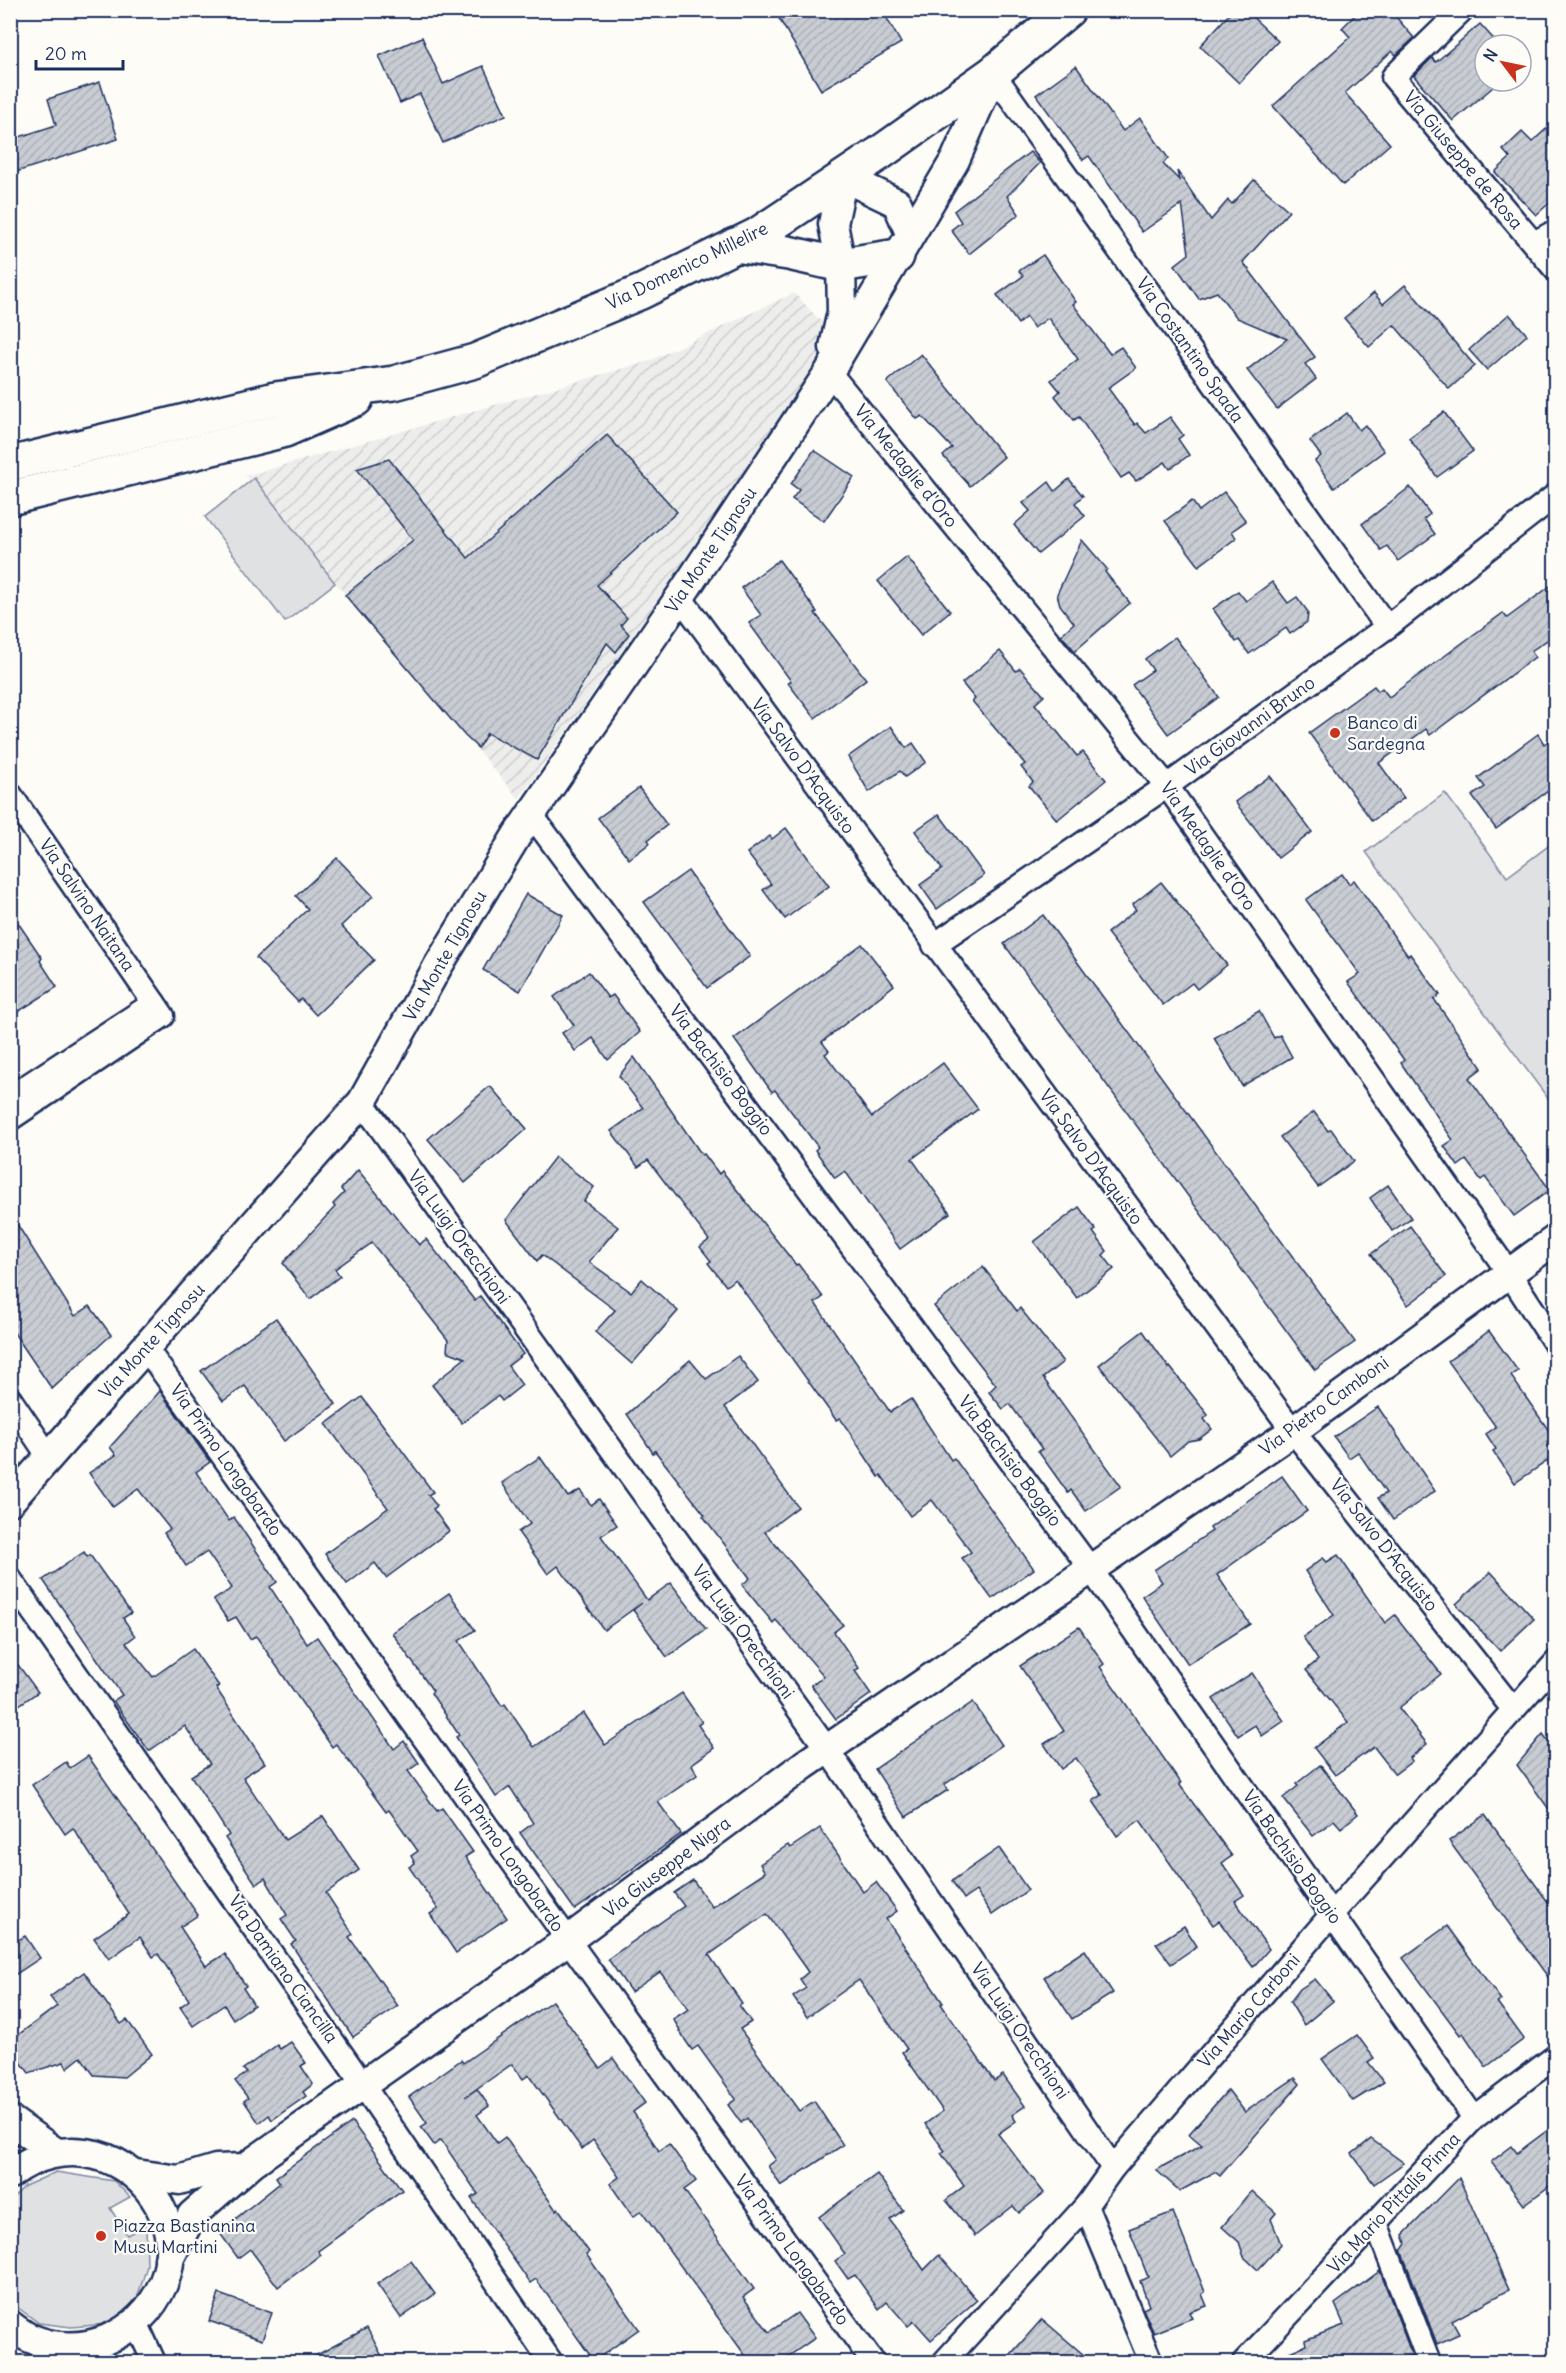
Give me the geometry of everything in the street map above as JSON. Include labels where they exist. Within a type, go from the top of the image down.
[{"type":"main road","name":"Via Domenico Millelire","points":[[394,383],[475,361],[641,292],[757,235],[993,73],[1068,10]]},
{"type":"main road","points":[[735,245],[788,253],[841,265],[903,245]]},
{"type":"main road","points":[[10,464],[275,399],[394,383]]},
{"type":"main road","points":[[10,498],[285,430],[394,383]]},
{"type":"street","name":"Via Giuseppe de Rosa","points":[[1462,10],[1392,77],[1556,270]]},
{"type":"street","name":"Via Monte Tignosu","points":[[13,1492],[49,1457],[362,1102],[438,966],[531,814],[680,597],[829,372],[955,160],[993,73]]},
{"type":"street","name":"Via Costantino Spada","points":[[993,73],[1388,627]]},
{"type":"street","name":"Via Monte Tignosu","points":[[829,372],[842,312],[841,265],[833,224],[843,177]]},
{"type":"street","points":[[843,177],[897,203],[903,245]]},
{"type":"street","points":[[1534,243],[1556,231]]},
{"type":"street","name":"Via Medaglie d'Oro","points":[[829,372],[1167,786],[1509,1273],[1556,1345]]},
{"type":"street","name":"Via Giovanni Bruno","points":[[934,945],[1167,786],[1388,627],[1556,495]]},
{"type":"street","name":"Via Salvo D'Acquisto","points":[[680,597],[1293,1431],[1513,1709]]},
{"type":"street","name":"Via Salvino Naitana","points":[[10,794],[159,1010]]},
{"type":"street","name":"Via Bachisio Boggio","points":[[531,814],[1090,1568],[1474,2118]]},
{"type":"street","points":[[10,1097],[159,1010]]},
{"type":"street","points":[[10,1119],[159,1010]]},
{"type":"street","name":"Via Luigi Orecchioni","points":[[362,1102],[827,1749],[1113,2168]]},
{"type":"street","name":"Via Pietro Camboni","points":[[1090,1568],[1293,1431],[1556,1239]]},
{"type":"street","name":"Via Primo Longobardo","points":[[146,1347],[568,1940],[873,2362]]},
{"type":"street","points":[[10,1399],[49,1457]]},
{"type":"street","name":"Via Giuseppe Nigra","points":[[169,2259],[192,2215],[245,2168],[568,1940],[827,1749],[1090,1568]]},
{"type":"street","name":"Via Damiano Ciancilla","points":[[10,1579],[363,2085],[550,2362]]},
{"type":"street","name":"Via Mario Carboni","points":[[944,2362],[1086,2206],[1113,2168],[1332,1914],[1556,1662]]},
{"type":"street","name":"Via Mario Pittalis Pinna","points":[[1244,2362],[1474,2118],[1556,2056]]},
{"type":"street","points":[[10,2120],[55,2152]]},
{"type":"street","points":[[10,2174],[24,2164],[55,2152],[84,2152],[112,2159],[136,2174],[147,2186],[162,2213],[169,2236],[169,2259],[164,2283],[152,2305],[136,2323],[112,2338],[84,2346],[56,2346],[29,2338],[10,2325]]},
{"type":"street","points":[[136,2174],[179,2180],[216,2169],[245,2168]]},
{"type":"street","points":[[1086,2206],[1151,2362]]},
{"type":"street","points":[[1376,2223],[1429,2362]]},
{"type":"street","points":[[136,2323],[154,2362]]},
{"type":"shaded area","points":[[794,293],[836,337],[716,516],[519,799],[245,476],[649,361]]},
{"type":"shaded area","points":[[254,478],[335,583],[285,622],[205,517]]},
{"type":"shaded area","points":[[1445,793],[1507,877],[1555,841],[1555,1108],[1366,852]]},
{"type":"shaded area","points":[[56,2172],[114,2181],[130,2197],[110,2208],[127,2235],[146,2225],[147,2266],[136,2302],[107,2324],[71,2327],[39,2323],[17,2307],[11,2297],[10,2201],[25,2186]]},
{"type":"building","points":[[774,10],[882,10],[901,43],[821,90]]},
{"type":"building","points":[[1233,10],[1245,10],[1278,41],[1239,83],[1200,46]]},
{"type":"building","points":[[1360,10],[1390,10],[1414,38],[1396,55],[1392,51],[1345,93],[1390,144],[1343,185],[1273,106],[1350,37],[1342,28]]},
{"type":"building","points":[[1480,24],[1488,33],[1473,33],[1473,93],[1486,93],[1453,121],[1414,76],[1432,58],[1436,62]]},
{"type":"building","points":[[422,37],[443,84],[483,66],[506,115],[443,143],[420,94],[400,103],[379,56]]},
{"type":"building","points":[[1076,66],[1123,131],[1140,118],[1168,158],[1163,164],[1179,180],[1177,171],[1211,220],[1228,200],[1232,204],[1254,180],[1289,211],[1243,262],[1315,357],[1305,364],[1316,379],[1277,409],[1247,370],[1287,339],[1237,318],[1217,292],[1199,299],[1175,265],[1189,254],[1182,204],[1142,232],[1089,156],[1083,160],[1036,95]]},
{"type":"building","points":[[100,82],[118,139],[10,174],[10,140],[56,125],[48,99]]},
{"type":"building","points":[[1556,120],[1556,197],[1536,215],[1495,172],[1510,158],[1503,150],[1522,132],[1532,142]]},
{"type":"building","points":[[1030,152],[1040,163],[1007,196],[1019,214],[969,254],[951,230],[961,222],[954,211]]},
{"type":"building","points":[[1043,255],[1076,302],[1073,304],[1110,354],[1121,347],[1136,368],[1108,388],[1135,425],[1137,423],[1146,433],[1170,417],[1183,435],[1178,439],[1189,455],[1170,469],[1165,462],[1136,481],[1129,473],[1121,478],[1079,417],[1074,420],[1055,396],[1060,391],[1051,380],[1078,359],[1048,318],[1034,328],[1026,317],[1018,324],[997,295],[1023,276],[1019,271]]},
{"type":"building","points":[[1405,285],[1475,366],[1449,389],[1394,325],[1369,347],[1344,318],[1374,293],[1383,304]]},
{"type":"building","points":[[1509,314],[1527,335],[1487,370],[1469,350]]},
{"type":"building","points":[[921,354],[1004,457],[970,486],[943,456],[952,448],[922,416],[917,419],[887,382]]},
{"type":"building","points":[[1444,412],[1473,451],[1437,477],[1409,438]]},
{"type":"building","points":[[1347,413],[1359,430],[1365,425],[1384,451],[1334,488],[1315,461],[1321,456],[1310,441]]},
{"type":"building","points":[[607,435],[677,512],[597,585],[627,618],[621,625],[629,634],[616,652],[607,643],[537,760],[487,733],[478,748],[465,736],[345,595],[413,540],[357,469],[389,459],[468,558]]},
{"type":"building","points":[[814,450],[854,477],[824,521],[792,499],[799,490],[791,484]]},
{"type":"building","points":[[1069,479],[1083,496],[1075,503],[1085,516],[1038,554],[1014,525],[1030,511],[1023,503],[1049,482],[1055,491]]},
{"type":"building","points":[[1410,487],[1430,514],[1424,519],[1435,534],[1398,561],[1387,546],[1381,550],[1362,524]]},
{"type":"building","points":[[1224,492],[1246,521],[1232,531],[1236,538],[1199,566],[1165,521],[1192,501],[1199,511]]},
{"type":"building","points":[[1082,540],[1107,569],[1105,572],[1130,603],[1075,651],[1061,635],[1074,623],[1060,605],[1057,594]]},
{"type":"building","points":[[907,557],[950,611],[921,635],[878,581]]},
{"type":"building","points":[[779,560],[817,612],[815,613],[866,679],[815,718],[788,683],[791,681],[749,623],[761,615],[741,588]]},
{"type":"building","points":[[1272,582],[1288,603],[1297,597],[1308,612],[1307,622],[1290,634],[1286,628],[1249,654],[1239,640],[1236,642],[1213,609],[1238,591],[1246,601]]},
{"type":"building","points":[[1556,582],[1556,634],[1531,651],[1535,657],[1430,735],[1426,729],[1379,763],[1404,798],[1372,821],[1309,733],[1374,686],[1378,691],[1382,688],[1389,697],[1503,613],[1507,618]]},
{"type":"building","points":[[1175,637],[1219,697],[1168,734],[1132,685],[1153,670],[1145,659]]},
{"type":"building","points":[[1000,651],[1016,671],[1020,668],[1044,696],[1035,704],[1077,756],[1083,752],[1106,780],[1057,820],[1029,786],[1033,782],[1021,767],[1025,764],[972,701],[975,699],[962,683]]},
{"type":"building","points":[[891,726],[906,748],[913,743],[926,762],[905,777],[900,771],[869,792],[848,757]]},
{"type":"building","points":[[1538,734],[1544,744],[1556,736],[1556,785],[1496,829],[1472,796],[1485,787],[1478,778]]},
{"type":"building","points":[[1270,776],[1312,832],[1278,858],[1235,802]]},
{"type":"building","points":[[639,788],[667,825],[648,840],[650,843],[629,859],[598,818]]},
{"type":"building","points":[[939,814],[984,875],[937,909],[920,885],[942,869],[915,831]]},
{"type":"building","points":[[786,828],[829,886],[785,919],[763,890],[771,884],[747,853],[770,836],[772,839]]},
{"type":"building","points":[[337,858],[373,896],[341,926],[374,960],[316,1015],[301,999],[298,1002],[256,958],[308,909],[296,896]]},
{"type":"building","points":[[688,871],[750,956],[707,988],[644,902]]},
{"type":"building","points":[[1342,874],[1349,884],[1354,880],[1408,956],[1410,954],[1440,995],[1434,999],[1482,1068],[1469,1078],[1550,1190],[1514,1216],[1485,1177],[1481,1180],[1466,1160],[1458,1166],[1444,1146],[1453,1140],[1401,1063],[1404,1060],[1348,982],[1360,974],[1306,900]]},
{"type":"building","points":[[1161,882],[1227,965],[1197,989],[1192,983],[1163,1005],[1107,933],[1136,910],[1132,905]]},
{"type":"building","points":[[526,894],[563,915],[520,991],[483,970]]},
{"type":"building","points":[[10,911],[42,958],[40,961],[57,987],[10,1017]]},
{"type":"building","points":[[1043,915],[1355,1342],[1315,1370],[1004,944]]},
{"type":"building","points":[[862,944],[894,985],[822,1042],[829,1051],[825,1054],[872,1117],[943,1063],[978,1109],[912,1159],[950,1213],[900,1249],[845,1171],[835,1178],[815,1150],[818,1147],[775,1090],[772,1092],[734,1039]]},
{"type":"building","points":[[589,972],[608,998],[613,995],[640,1032],[608,1060],[593,1038],[575,1051],[562,1033],[574,1025],[554,997]]},
{"type":"building","points":[[1259,1011],[1274,1038],[1280,1035],[1292,1057],[1242,1086],[1214,1038]]},
{"type":"building","points":[[634,1057],[702,1155],[704,1154],[719,1174],[722,1171],[823,1297],[815,1303],[890,1412],[911,1399],[951,1460],[954,1458],[1034,1569],[992,1599],[962,1558],[971,1552],[932,1500],[910,1516],[881,1475],[879,1477],[840,1418],[836,1420],[735,1279],[726,1286],[708,1263],[711,1261],[700,1247],[709,1240],[648,1160],[638,1167],[611,1131],[643,1108],[619,1076]]},
{"type":"building","points":[[490,1086],[527,1129],[465,1183],[428,1139]]},
{"type":"building","points":[[1314,1112],[1328,1131],[1331,1129],[1354,1161],[1318,1187],[1280,1137]]},
{"type":"building","points":[[555,1157],[594,1187],[584,1201],[618,1227],[589,1262],[631,1292],[642,1279],[678,1311],[632,1364],[595,1332],[615,1310],[542,1255],[537,1261],[506,1220]]},
{"type":"building","points":[[358,1170],[419,1245],[426,1239],[475,1301],[480,1296],[523,1354],[508,1366],[522,1385],[502,1401],[498,1396],[462,1423],[432,1385],[465,1358],[447,1351],[448,1340],[372,1243],[335,1269],[340,1276],[310,1299],[283,1263],[335,1207],[333,1204],[344,1193],[341,1189]]},
{"type":"building","points":[[1388,1185],[1411,1218],[1392,1231],[1370,1198]]},
{"type":"building","points":[[1079,1207],[1096,1230],[1093,1232],[1107,1251],[1103,1255],[1114,1269],[1077,1298],[1034,1242]]},
{"type":"building","points":[[10,1213],[75,1316],[90,1306],[111,1335],[52,1389],[10,1327]]},
{"type":"building","points":[[1410,1226],[1446,1276],[1408,1305],[1371,1254]]},
{"type":"building","points":[[983,1267],[1017,1311],[1020,1308],[1063,1362],[1043,1378],[1121,1486],[1086,1511],[1071,1490],[1068,1493],[1038,1451],[1042,1449],[1010,1404],[1003,1409],[989,1392],[996,1385],[934,1306]]},
{"type":"building","points":[[276,1318],[336,1404],[284,1441],[245,1386],[223,1401],[201,1371]]},
{"type":"building","points":[[1143,1331],[1169,1368],[1208,1415],[1204,1419],[1212,1429],[1199,1439],[1188,1441],[1170,1456],[1099,1365]]},
{"type":"building","points":[[1489,1331],[1518,1371],[1511,1376],[1556,1441],[1556,1455],[1515,1483],[1493,1451],[1496,1449],[1486,1434],[1496,1427],[1448,1361]]},
{"type":"building","points":[[738,1356],[758,1382],[725,1407],[798,1507],[765,1532],[843,1625],[834,1632],[859,1668],[855,1671],[871,1694],[836,1719],[811,1685],[824,1676],[776,1620],[773,1623],[742,1585],[750,1578],[703,1516],[705,1515],[655,1451],[653,1453],[627,1414],[690,1360],[706,1379]]},
{"type":"building","points":[[160,1391],[210,1462],[196,1472],[229,1521],[234,1517],[277,1582],[270,1587],[307,1644],[317,1637],[394,1749],[404,1741],[419,1763],[408,1771],[437,1811],[442,1808],[473,1852],[465,1857],[507,1918],[456,1953],[430,1914],[438,1909],[409,1867],[415,1863],[411,1856],[418,1851],[389,1810],[386,1812],[336,1744],[332,1747],[256,1636],[250,1639],[236,1617],[228,1621],[214,1600],[232,1588],[207,1552],[186,1566],[164,1533],[170,1529],[138,1489],[113,1507],[89,1473],[116,1455],[110,1447]]},
{"type":"building","points":[[362,1397],[433,1492],[428,1495],[437,1506],[433,1509],[449,1531],[386,1578],[375,1563],[347,1584],[325,1554],[388,1508],[326,1424]]},
{"type":"building","points":[[1378,1407],[1435,1491],[1393,1520],[1378,1498],[1386,1493],[1358,1452],[1349,1458],[1334,1437]]},
{"type":"building","points":[[540,1457],[568,1497],[580,1490],[591,1505],[599,1499],[617,1525],[601,1536],[647,1600],[671,1583],[706,1629],[667,1657],[633,1610],[642,1603],[604,1630],[558,1566],[548,1574],[518,1532],[530,1524],[502,1483]]},
{"type":"building","points":[[1282,1476],[1307,1511],[1217,1575],[1250,1624],[1188,1664],[1142,1596],[1162,1582],[1154,1570],[1212,1531],[1210,1528]]},
{"type":"building","points":[[84,1552],[87,1557],[90,1555],[131,1613],[123,1618],[135,1636],[126,1643],[153,1677],[193,1649],[219,1686],[216,1688],[265,1763],[243,1777],[285,1840],[323,1816],[359,1870],[326,1893],[353,1934],[349,1937],[398,2006],[353,2037],[291,1944],[296,1941],[281,1919],[287,1915],[265,1878],[256,1884],[225,1838],[229,1835],[191,1776],[210,1764],[185,1726],[149,1751],[113,1701],[122,1695],[43,1580]]},
{"type":"building","points":[[1338,1555],[1385,1623],[1395,1615],[1441,1674],[1399,1708],[1427,1744],[1410,1758],[1412,1761],[1395,1774],[1374,1747],[1335,1775],[1314,1748],[1348,1722],[1306,1670],[1318,1660],[1303,1637],[1334,1615],[1305,1571],[1323,1558],[1327,1562]]},
{"type":"building","points":[[1491,1572],[1534,1619],[1500,1651],[1456,1604]]},
{"type":"building","points":[[449,1593],[475,1630],[459,1641],[502,1706],[505,1704],[534,1747],[584,1713],[605,1745],[682,1693],[702,1722],[698,1725],[714,1748],[692,1764],[697,1775],[658,1802],[681,1834],[575,1910],[520,1833],[533,1823],[510,1787],[496,1797],[456,1737],[459,1735],[431,1693],[433,1691],[392,1633]]},
{"type":"building","points":[[1079,1627],[1104,1664],[1100,1667],[1181,1783],[1179,1784],[1232,1856],[1222,1863],[1244,1895],[1235,1901],[1269,1949],[1253,1967],[1219,1921],[1213,1925],[1140,1820],[1117,1836],[1093,1801],[1102,1795],[1076,1758],[1061,1769],[1044,1744],[1064,1731],[1020,1666]]},
{"type":"building","points":[[10,1654],[38,1692],[10,1711]]},
{"type":"building","points":[[1252,1673],[1284,1721],[1262,1736],[1255,1725],[1238,1736],[1213,1699]]},
{"type":"building","points":[[973,1702],[1002,1745],[944,1785],[948,1790],[906,1817],[875,1769]]},
{"type":"building","points":[[1543,1734],[1556,1752],[1556,1819],[1517,1765]]},
{"type":"building","points":[[88,1756],[198,1915],[180,1927],[206,1966],[225,1954],[246,1986],[243,1988],[254,2005],[233,2019],[224,2005],[193,2026],[180,2007],[189,2000],[158,1954],[153,1957],[140,1937],[109,1959],[94,1938],[129,1914],[73,1828],[65,1834],[32,1785],[66,1762],[70,1768]]},
{"type":"building","points":[[1320,1765],[1358,1814],[1341,1828],[1334,1820],[1313,1836],[1283,1798]]},
{"type":"building","points":[[1485,1815],[1556,1913],[1556,1988],[1449,1841]]},
{"type":"building","points":[[820,1828],[863,1892],[876,1882],[897,1911],[886,1919],[943,2003],[941,2004],[994,2081],[1003,2075],[1025,2106],[1012,2115],[1016,2121],[998,2134],[1044,2193],[1019,2213],[1013,2206],[975,2236],[946,2200],[964,2186],[941,2153],[945,2151],[925,2124],[943,2111],[902,2052],[907,2049],[859,1980],[807,2017],[793,1997],[806,1988],[800,1979],[808,1972],[767,1914],[709,1955],[742,2003],[739,2005],[751,2022],[740,2029],[799,2111],[814,2101],[843,2145],[781,2186],[768,2166],[776,2160],[747,2118],[741,2123],[728,2105],[736,2099],[698,2046],[692,2050],[679,2031],[673,2019],[689,2009],[660,1972],[631,1992],[608,1959],[684,1906],[674,1893],[693,1880],[712,1907],[765,1872],[760,1864],[788,1845],[790,1848]]},
{"type":"building","points":[[999,1848],[1028,1890],[992,1915],[976,1891],[964,1899],[952,1881]]},
{"type":"building","points":[[1184,1926],[1197,1946],[1171,1964],[1156,1944]]},
{"type":"building","points":[[1447,1926],[1501,2000],[1497,2002],[1524,2039],[1486,2067],[1463,2033],[1460,2035],[1403,1958]]},
{"type":"building","points":[[25,1936],[40,1958],[10,1978],[10,1945]]},
{"type":"building","points":[[1085,1950],[1113,1993],[1072,2019],[1044,1977]]},
{"type":"building","points":[[84,1972],[121,2024],[127,2020],[152,2054],[124,2077],[94,2075],[81,2057],[67,2068],[64,2062],[29,2073],[10,2048],[10,2041],[57,2006],[50,1997]]},
{"type":"building","points":[[1315,1979],[1333,2001],[1304,2025],[1290,2002],[1300,1989]]},
{"type":"building","points":[[552,2001],[600,2068],[613,2058],[645,2103],[633,2112],[659,2151],[669,2144],[696,2181],[684,2190],[754,2289],[743,2297],[769,2332],[797,2313],[815,2338],[780,2362],[750,2362],[641,2211],[633,2217],[610,2184],[619,2177],[593,2140],[582,2149],[529,2075],[523,2079],[512,2064],[465,2097],[477,2089],[489,2106],[477,2115],[497,2143],[505,2137],[556,2210],[558,2208],[589,2252],[586,2254],[639,2329],[594,2361],[536,2279],[530,2283],[471,2198],[478,2194],[441,2140],[434,2145],[421,2127],[427,2123],[409,2097],[461,2060],[463,2063]]},
{"type":"building","points":[[1357,2035],[1374,2058],[1368,2062],[1384,2082],[1353,2101],[1322,2059]]},
{"type":"building","points":[[291,2042],[306,2063],[301,2066],[313,2084],[303,2092],[306,2096],[272,2120],[269,2115],[259,2123],[244,2101],[248,2098],[235,2081],[247,2073],[243,2069],[277,2045],[280,2049]]},
{"type":"building","points":[[1295,2078],[1300,2084],[1220,2176],[1215,2172],[1180,2191],[1156,2170],[1202,2145],[1189,2134],[1228,2090],[1245,2112]]},
{"type":"building","points":[[352,2122],[402,2190],[318,2251],[321,2255],[278,2287],[250,2249],[238,2258],[219,2232],[280,2183],[276,2177]]},
{"type":"building","points":[[1556,2124],[1556,2181],[1524,2205],[1491,2162],[1512,2146],[1517,2153]]},
{"type":"building","points":[[1371,2139],[1404,2163],[1374,2184],[1352,2154]]},
{"type":"building","points":[[877,2174],[903,2210],[890,2220],[924,2270],[939,2255],[977,2300],[931,2340],[914,2321],[908,2326],[887,2302],[879,2309],[855,2275],[848,2279],[835,2261],[845,2254],[819,2217]]},
{"type":"building","points":[[1459,2178],[1509,2290],[1452,2321],[1459,2334],[1437,2344],[1401,2250],[1406,2243],[1403,2235]]},
{"type":"building","points":[[1252,2191],[1276,2213],[1271,2219],[1281,2244],[1258,2270],[1244,2257],[1239,2242],[1222,2227]]},
{"type":"building","points":[[1173,2212],[1205,2292],[1202,2294],[1207,2306],[1189,2312],[1192,2318],[1154,2333],[1143,2309],[1149,2306],[1140,2281],[1148,2277],[1129,2229]]},
{"type":"building","points":[[411,2261],[435,2294],[401,2318],[377,2284]]},
{"type":"building","points":[[1380,2271],[1412,2355],[1395,2362],[1266,2362],[1306,2345],[1305,2340],[1344,2325],[1335,2304]]},
{"type":"building","points":[[219,2294],[272,2313],[262,2340],[209,2321]]},
{"type":"building","points":[[1042,2319],[1092,2362],[1004,2362]]},
{"type":"building","points":[[367,2328],[385,2362],[304,2362]]},
{"type":"place","name":"Banco di Sardegna","points":[[1335,733]]},
{"type":"place","name":"Piazza Bastianina Musu Martini","points":[[101,2236]]}]
